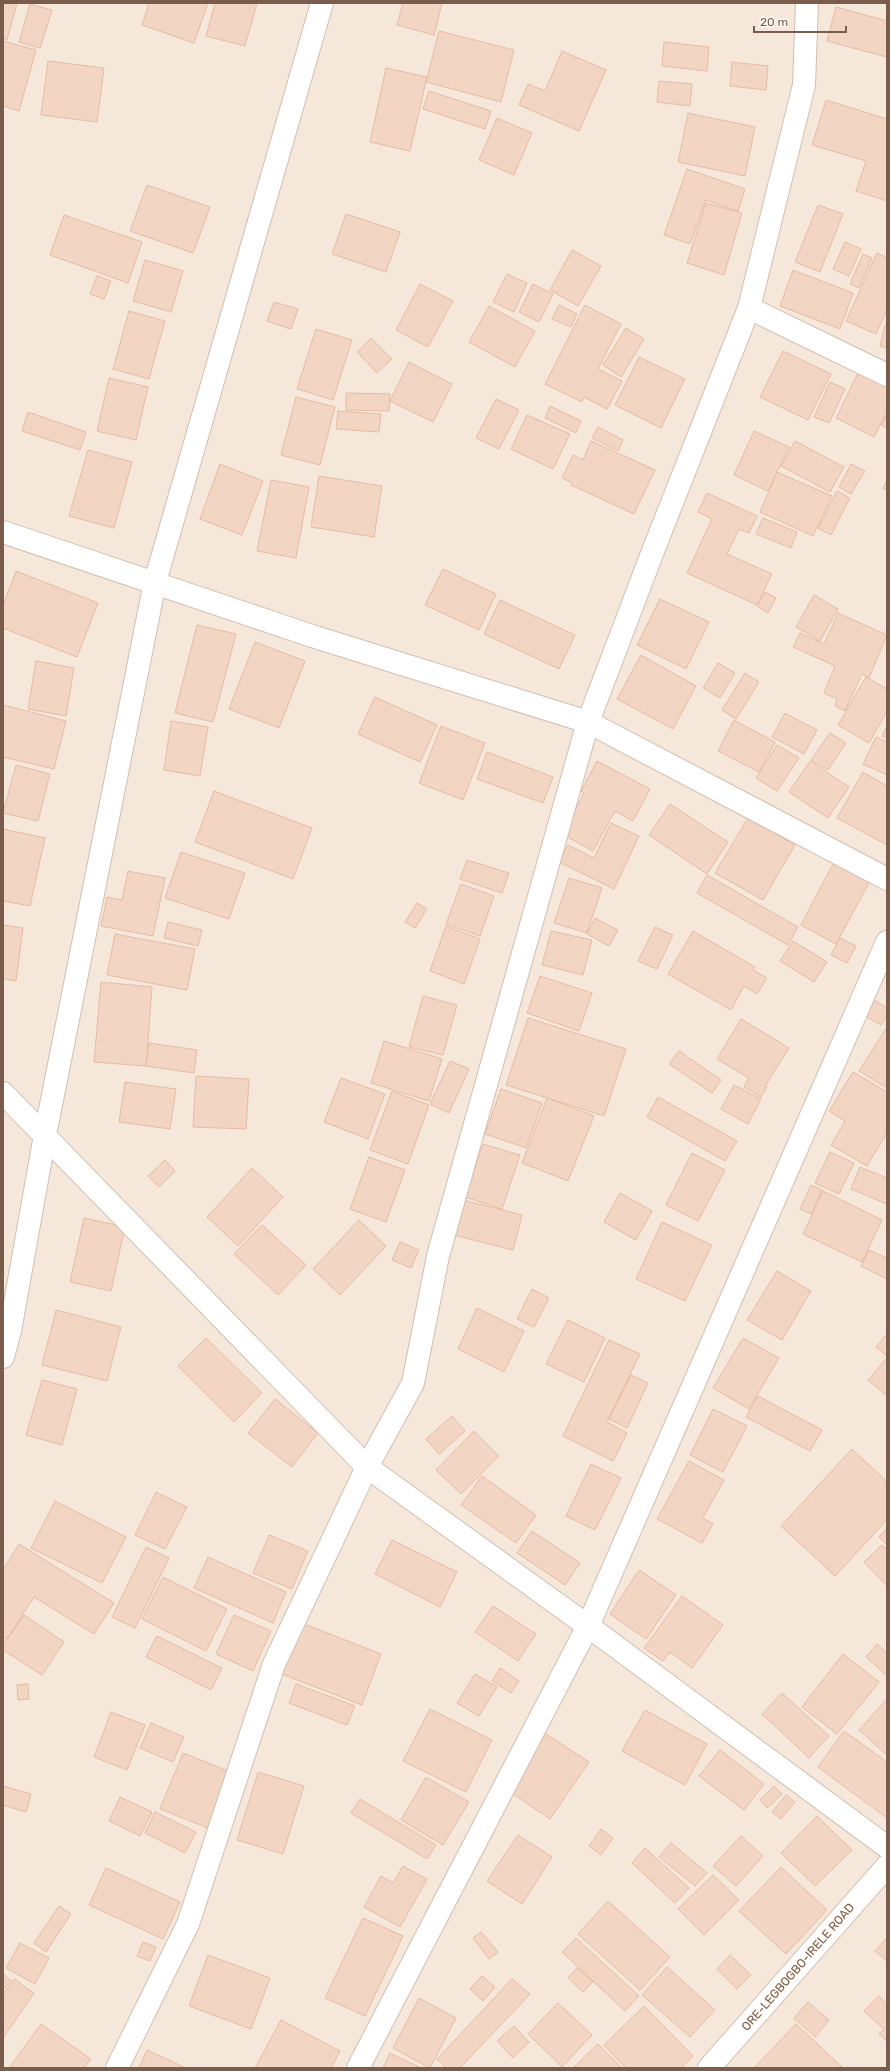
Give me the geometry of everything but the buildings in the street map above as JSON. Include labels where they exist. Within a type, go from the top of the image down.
[{"type":"street","points":[[3,1357],[6,1329],[156,582],[322,3]]},
{"type":"street","points":[[117,2068],[188,1924],[274,1664],[367,1466],[413,1383],[438,1256],[588,722],[650,558],[749,308],[804,86],[807,3]]},
{"type":"street","points":[[749,308],[887,375]]},
{"type":"street","points":[[3,532],[156,582],[312,636],[588,722],[887,879]]},
{"type":"street","points":[[358,2068],[588,1626],[887,942]]},
{"type":"street","points":[[3,1093],[367,1466],[588,1626],[887,1847]]},
{"type":"street","name":"ORE-LEGBOGBO-IRELE ROAD","points":[[710,2068],[887,1866]]},
{"type":"shaded area","points":[[3,3],[887,3],[887,2068],[3,2068]]}]
